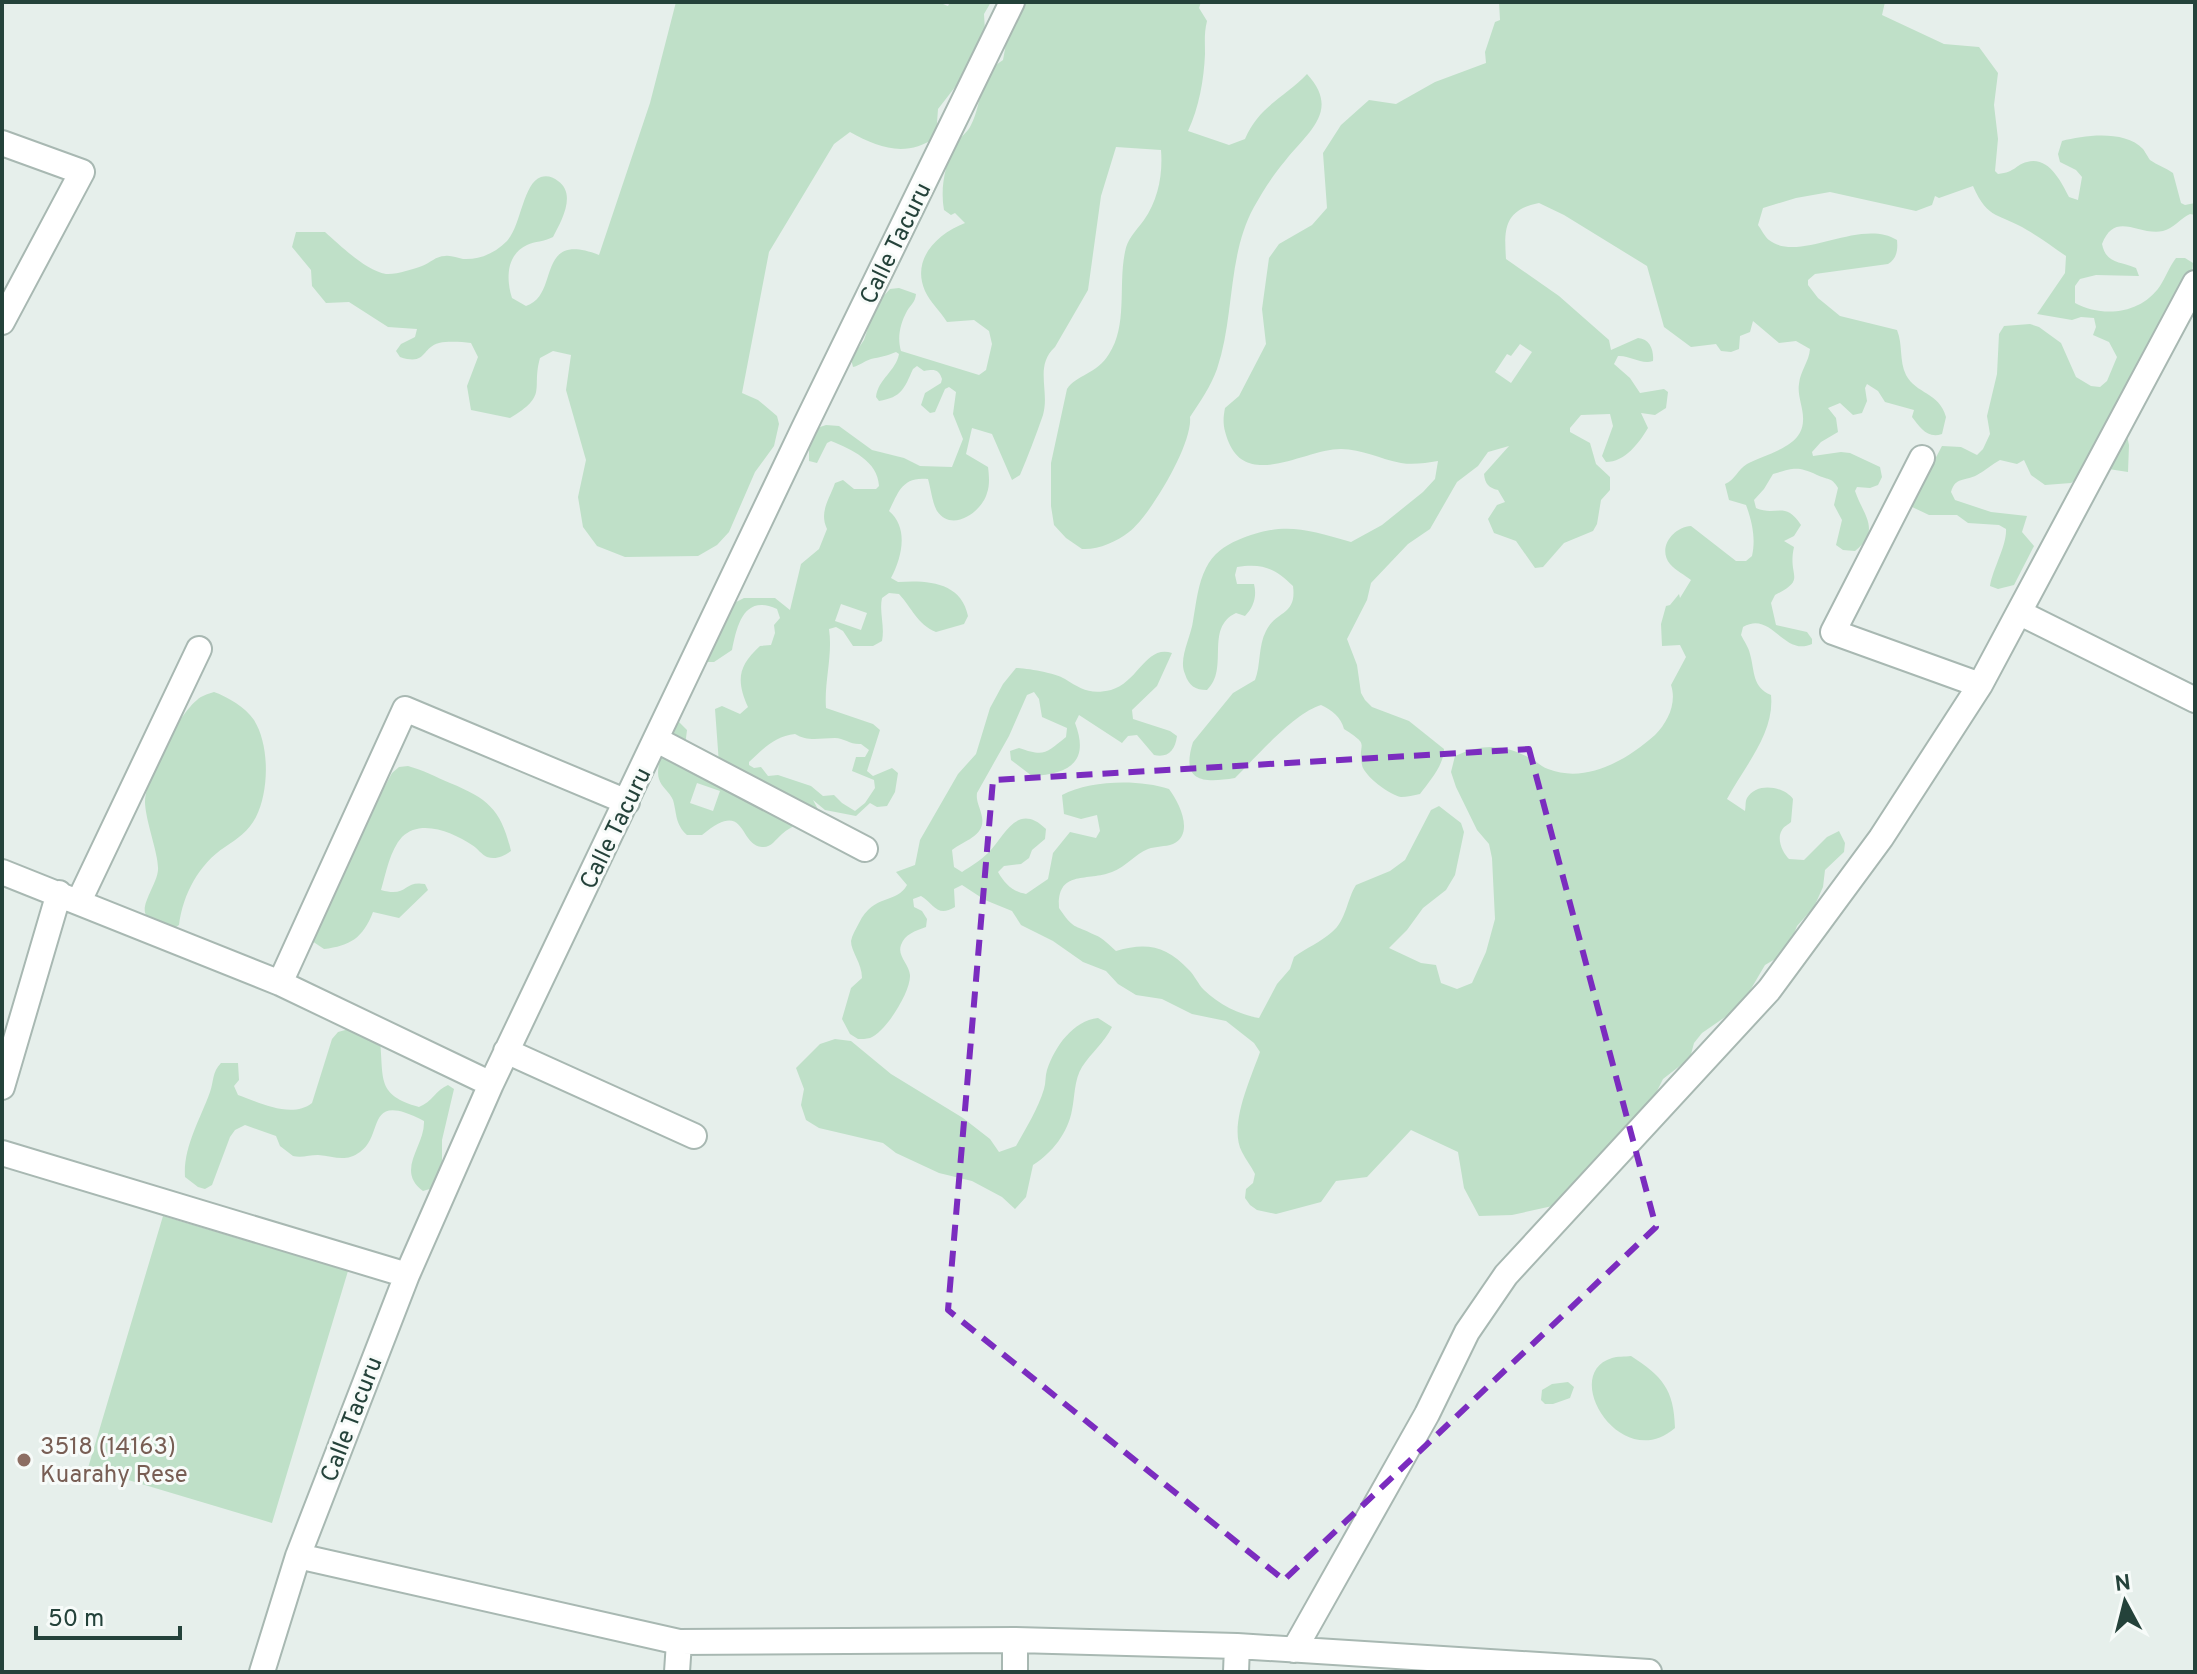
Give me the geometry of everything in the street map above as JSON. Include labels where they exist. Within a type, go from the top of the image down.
[{"type":"street","name":"Calle Tacuru","points":[[262,1672],[298,1556],[407,1275],[491,1084],[1012,2]]},
{"type":"street","points":[[2,143],[82,172],[2,322]]},
{"type":"street","points":[[1294,1650],[1427,1414],[1467,1332],[1506,1275],[1769,990],[1881,838],[1980,685],[2195,283]]},
{"type":"street","points":[[1922,458],[1833,632],[1980,685]]},
{"type":"street","points":[[2020,613],[2195,700]]},
{"type":"street","points":[[2,1087],[69,897],[199,649]]},
{"type":"street","points":[[280,983],[405,709],[627,802]]},
{"type":"street","points":[[657,740],[865,849]]},
{"type":"street","points":[[2,872],[280,983],[491,1084]]},
{"type":"street","points":[[506,1051],[694,1136]]},
{"type":"street","points":[[2,1153],[407,1275]]},
{"type":"street","points":[[298,1556],[679,1642],[1015,1640],[1237,1646],[1458,1666],[1649,1672]]},
{"type":"street","points":[[1015,1640],[1015,1672]]},
{"type":"street","points":[[677,1672],[679,1642]]},
{"type":"street","points":[[1236,1672],[1237,1646]]},
{"type":"highlighted area","points":[[1529,749],[1656,1227],[1284,1580],[948,1310],[993,780]]},
{"type":"green space","points":[[676,2],[938,2],[948,6],[950,2],[991,2],[984,14],[985,31],[966,73],[938,109],[936,137],[903,149],[882,146],[850,132],[834,144],[769,252],[742,393],[758,400],[777,416],[779,424],[774,446],[755,472],[729,532],[717,545],[698,556],[625,557],[597,546],[583,527],[578,497],[586,460],[566,390],[571,355],[553,351],[540,358],[534,397],[510,418],[471,410],[467,386],[478,357],[471,343],[439,343],[419,358],[400,357],[396,351],[401,344],[415,337],[417,329],[388,327],[349,302],[326,303],[312,286],[311,270],[292,247],[296,232],[325,232],[362,263],[386,274],[414,269],[442,256],[463,259],[481,257],[507,241],[516,226],[530,187],[541,177],[550,177],[564,187],[566,193],[566,208],[560,224],[553,237],[520,249],[509,268],[512,298],[526,306],[537,300],[551,267],[565,251],[579,250],[599,255],[650,103]]},
{"type":"green space","points":[[1021,2],[1201,2],[1199,8],[1207,21],[1205,54],[1198,103],[1188,131],[1229,145],[1245,139],[1257,118],[1307,74],[1317,87],[1321,110],[1311,130],[1268,183],[1245,226],[1217,369],[1190,417],[1178,461],[1138,524],[1113,542],[1082,549],[1054,525],[1051,506],[1051,463],[1067,389],[1104,361],[1115,343],[1121,318],[1126,247],[1153,204],[1160,178],[1161,150],[1116,147],[1101,196],[1088,290],[1045,362],[1045,406],[1020,475],[1012,480],[992,434],[972,428],[966,454],[988,467],[989,473],[984,500],[973,513],[958,520],[943,517],[935,507],[928,479],[912,480],[902,487],[889,511],[899,526],[902,543],[891,578],[898,582],[931,583],[951,590],[964,605],[968,616],[964,624],[936,632],[919,620],[899,594],[889,593],[882,598],[882,641],[873,646],[853,646],[843,631],[836,627],[829,629],[826,708],[873,724],[880,730],[867,771],[873,776],[892,768],[898,773],[895,792],[887,806],[877,807],[870,803],[856,816],[825,810],[813,800],[820,813],[790,828],[765,847],[754,844],[734,822],[717,825],[702,835],[687,835],[678,823],[673,800],[660,782],[658,773],[675,718],[687,730],[685,746],[719,764],[715,709],[722,706],[740,714],[748,707],[741,681],[743,667],[760,646],[771,645],[774,625],[780,618],[777,609],[766,605],[750,609],[736,631],[732,650],[714,662],[708,662],[707,651],[732,604],[744,598],[775,598],[790,610],[801,564],[819,549],[827,529],[824,511],[835,483],[843,480],[854,489],[876,489],[879,486],[869,463],[855,452],[831,441],[817,463],[809,461],[809,439],[817,428],[839,426],[872,450],[904,458],[920,466],[952,467],[963,439],[953,414],[956,392],[949,387],[945,389],[935,412],[930,413],[921,405],[925,393],[941,383],[939,373],[924,371],[917,366],[901,391],[879,401],[877,391],[899,354],[896,352],[871,359],[853,367],[851,359],[864,340],[876,304],[890,289],[899,288],[916,294],[901,326],[901,351],[979,375],[986,370],[992,344],[989,331],[974,320],[947,322],[925,291],[921,268],[936,241],[965,223],[955,213],[951,215],[944,210],[946,167],[958,141],[970,128],[989,73],[1003,60],[1009,27]],"holes":[[[841,604],[867,613],[861,630],[835,621]],[[795,734],[809,739],[838,738],[861,744],[869,750],[865,757],[856,757],[852,771],[874,780],[875,788],[855,811],[834,795],[823,796],[811,786],[778,775],[768,776],[761,767],[749,765],[781,737]],[[697,783],[720,791],[713,811],[690,803]]]},
{"type":"green space","points":[[1499,2],[1885,2],[1882,15],[1944,44],[1979,47],[1998,73],[1994,105],[1998,139],[1995,171],[1998,174],[2027,162],[2042,163],[2053,172],[2069,197],[2078,200],[2082,177],[2076,170],[2060,162],[2058,154],[2062,141],[2093,136],[2116,137],[2135,143],[2150,160],[2173,173],[2181,203],[2195,203],[2195,215],[2190,214],[2163,231],[2114,228],[2102,244],[2104,250],[2114,261],[2136,268],[2139,276],[2096,275],[2080,279],[2075,286],[2075,303],[2097,311],[2132,308],[2143,303],[2160,286],[2176,258],[2185,258],[2193,263],[2191,289],[2127,436],[2128,472],[2102,468],[2085,473],[2071,483],[2045,485],[2031,475],[2024,460],[2017,464],[2000,460],[1977,475],[1958,481],[1953,487],[1951,492],[1955,500],[1991,512],[2027,516],[2022,532],[2034,546],[2014,585],[1998,589],[1990,586],[2006,529],[1999,525],[1968,523],[1957,515],[1929,515],[1910,506],[1942,446],[1961,447],[1977,455],[1983,449],[1990,434],[1987,416],[1997,374],[1999,334],[2004,326],[2030,324],[2039,327],[2061,343],[2076,377],[2091,386],[2100,387],[2107,381],[2117,357],[2109,342],[2093,335],[2096,327],[2094,318],[2072,320],[2037,314],[2065,273],[2066,256],[2032,233],[1990,211],[1973,186],[1939,198],[1935,196],[1932,205],[1916,211],[1830,192],[1763,208],[1758,225],[1769,240],[1782,246],[1796,247],[1866,234],[1882,234],[1897,240],[1896,254],[1888,264],[1815,274],[1808,280],[1808,285],[1840,316],[1897,330],[1906,375],[1938,403],[1946,417],[1942,434],[1932,435],[1912,417],[1914,410],[1885,402],[1878,391],[1867,384],[1867,401],[1862,413],[1853,415],[1840,403],[1828,408],[1836,418],[1838,432],[1821,442],[1812,452],[1813,456],[1850,453],[1880,467],[1882,477],[1878,485],[1857,487],[1855,491],[1869,529],[1868,536],[1855,551],[1843,550],[1836,545],[1842,520],[1834,505],[1838,488],[1831,480],[1805,470],[1786,470],[1773,474],[1754,500],[1756,508],[1785,511],[1801,525],[1794,536],[1784,541],[1794,547],[1794,581],[1775,595],[1771,603],[1776,625],[1807,632],[1812,644],[1793,644],[1762,624],[1743,627],[1741,635],[1755,678],[1760,688],[1771,695],[1771,709],[1757,749],[1727,799],[1745,811],[1747,798],[1757,789],[1784,791],[1793,799],[1791,822],[1780,834],[1780,842],[1789,859],[1804,860],[1827,837],[1839,831],[1845,843],[1844,852],[1825,870],[1823,887],[1814,907],[1797,926],[1790,944],[1782,955],[1765,965],[1741,1006],[1702,1033],[1694,1043],[1690,1058],[1663,1079],[1643,1119],[1557,1205],[1512,1215],[1479,1216],[1464,1188],[1458,1152],[1411,1130],[1367,1177],[1336,1181],[1321,1202],[1276,1214],[1257,1210],[1245,1198],[1246,1189],[1253,1183],[1255,1174],[1238,1141],[1239,1116],[1260,1052],[1254,1043],[1226,1021],[1192,1014],[1162,999],[1136,995],[1118,984],[1106,971],[1083,962],[1053,941],[1021,925],[1012,911],[985,900],[962,885],[954,889],[955,907],[949,910],[936,909],[921,896],[913,899],[914,907],[922,911],[927,919],[926,927],[908,936],[901,945],[910,975],[906,991],[883,1028],[870,1038],[858,1039],[850,1034],[842,1019],[851,988],[862,978],[851,941],[871,907],[897,895],[907,885],[896,872],[915,865],[920,840],[958,774],[976,754],[990,708],[1016,668],[1048,673],[1097,692],[1121,686],[1155,654],[1172,653],[1157,686],[1132,710],[1133,719],[1170,731],[1177,736],[1176,741],[1167,754],[1154,755],[1137,735],[1128,736],[1122,743],[1079,715],[1075,723],[1080,747],[1073,763],[1066,769],[1032,776],[1011,760],[1010,751],[1019,748],[1045,752],[1066,737],[1067,728],[1042,717],[1039,699],[1034,692],[1027,695],[1009,736],[977,793],[982,827],[975,836],[952,850],[954,867],[962,872],[979,861],[1019,820],[1036,821],[1046,829],[1045,839],[1021,864],[1004,866],[998,872],[1010,887],[1026,894],[1048,879],[1053,853],[1070,832],[1096,838],[1100,831],[1097,815],[1081,819],[1064,814],[1062,795],[1086,786],[1115,783],[1169,789],[1183,818],[1180,839],[1173,844],[1143,851],[1112,872],[1068,882],[1063,887],[1059,908],[1071,923],[1101,938],[1116,951],[1147,947],[1164,951],[1181,962],[1216,1000],[1237,1012],[1259,1018],[1277,984],[1290,969],[1294,957],[1337,927],[1356,885],[1390,871],[1405,860],[1431,810],[1439,806],[1461,823],[1464,832],[1455,875],[1446,890],[1423,908],[1389,948],[1421,963],[1436,965],[1441,983],[1457,989],[1472,983],[1486,952],[1495,919],[1492,858],[1489,844],[1477,830],[1456,787],[1451,772],[1455,756],[1485,747],[1503,748],[1522,754],[1546,768],[1577,774],[1619,761],[1655,735],[1664,724],[1672,705],[1671,685],[1686,657],[1680,645],[1662,646],[1661,624],[1666,606],[1679,594],[1680,598],[1691,580],[1670,564],[1666,558],[1666,545],[1678,530],[1691,526],[1736,561],[1746,561],[1752,556],[1753,530],[1746,505],[1729,500],[1725,484],[1747,464],[1790,444],[1796,438],[1803,421],[1799,384],[1810,349],[1796,341],[1779,343],[1753,321],[1750,332],[1740,336],[1739,349],[1721,351],[1716,344],[1691,347],[1664,327],[1647,266],[1539,203],[1519,210],[1509,222],[1505,239],[1506,259],[1559,296],[1609,340],[1611,350],[1638,338],[1646,340],[1652,349],[1653,361],[1618,356],[1614,364],[1630,378],[1640,393],[1664,389],[1668,392],[1666,408],[1655,415],[1641,413],[1648,428],[1636,445],[1619,459],[1606,462],[1602,456],[1613,426],[1610,414],[1581,415],[1570,428],[1570,432],[1590,443],[1596,464],[1610,477],[1610,490],[1601,500],[1593,531],[1564,543],[1543,567],[1535,568],[1516,541],[1494,533],[1488,519],[1497,505],[1505,502],[1498,490],[1488,485],[1484,474],[1509,446],[1488,452],[1478,466],[1457,482],[1430,529],[1408,544],[1371,583],[1367,600],[1347,639],[1365,700],[1372,707],[1409,721],[1444,749],[1439,767],[1420,794],[1401,797],[1372,779],[1362,765],[1361,742],[1344,729],[1336,714],[1321,705],[1287,726],[1235,778],[1205,780],[1192,773],[1190,766],[1193,742],[1233,693],[1255,680],[1266,631],[1289,608],[1293,596],[1293,586],[1274,571],[1254,566],[1237,567],[1237,584],[1254,584],[1254,601],[1245,616],[1236,613],[1221,628],[1214,681],[1207,690],[1196,688],[1187,678],[1183,662],[1201,580],[1212,559],[1238,540],[1268,530],[1294,529],[1351,542],[1382,525],[1423,492],[1435,479],[1438,461],[1406,464],[1341,449],[1264,465],[1250,463],[1238,456],[1226,434],[1224,413],[1225,408],[1239,396],[1266,344],[1262,309],[1269,258],[1279,244],[1312,225],[1327,208],[1323,153],[1341,125],[1369,100],[1396,104],[1435,82],[1486,63],[1485,52],[1495,22],[1500,20]],"holes":[[[1520,344],[1532,352],[1511,383],[1495,372],[1507,354],[1511,356]]]},
{"type":"green space","points":[[214,692],[246,711],[254,720],[265,755],[263,795],[250,827],[200,871],[188,891],[179,925],[173,929],[151,921],[145,911],[158,870],[146,811],[146,793],[156,764],[181,719],[199,699]]},
{"type":"green space","points":[[408,766],[484,801],[503,825],[511,851],[490,858],[465,840],[447,832],[428,828],[410,831],[394,848],[381,890],[396,892],[418,883],[425,884],[428,890],[399,918],[373,912],[365,928],[354,939],[341,946],[324,949],[312,941],[349,853],[392,773],[399,767]]},
{"type":"green space","points":[[1098,1018],[1112,1027],[1079,1072],[1067,1127],[1047,1155],[1033,1165],[1026,1197],[1015,1209],[1002,1197],[972,1181],[939,1173],[896,1153],[883,1143],[819,1128],[806,1120],[801,1105],[804,1089],[796,1068],[820,1044],[835,1039],[851,1041],[891,1074],[963,1118],[990,1139],[999,1152],[1016,1146],[1024,1132],[1060,1044],[1073,1029]]},
{"type":"green space","points":[[349,1029],[380,1041],[385,1084],[395,1097],[419,1107],[448,1085],[454,1089],[442,1140],[442,1171],[433,1188],[423,1191],[411,1175],[424,1121],[392,1110],[379,1118],[367,1145],[349,1157],[293,1156],[280,1146],[276,1136],[245,1125],[230,1137],[212,1185],[205,1189],[198,1187],[185,1177],[189,1144],[221,1063],[238,1063],[239,1080],[234,1086],[238,1095],[286,1110],[304,1108],[312,1103],[332,1039],[338,1032]]},
{"type":"green space","points":[[163,1216],[348,1271],[272,1523],[88,1468]]},
{"type":"green space","points":[[1631,1356],[1658,1377],[1672,1403],[1675,1428],[1655,1439],[1635,1439],[1617,1431],[1603,1417],[1594,1400],[1592,1382],[1597,1368],[1612,1358]]},
{"type":"green space","points":[[1568,1382],[1574,1387],[1570,1398],[1553,1404],[1545,1404],[1541,1400],[1542,1390],[1552,1384]]},
{"type":"place","name":"3518 (14163) Kuarahy Rese","points":[[24,1460]]}]
